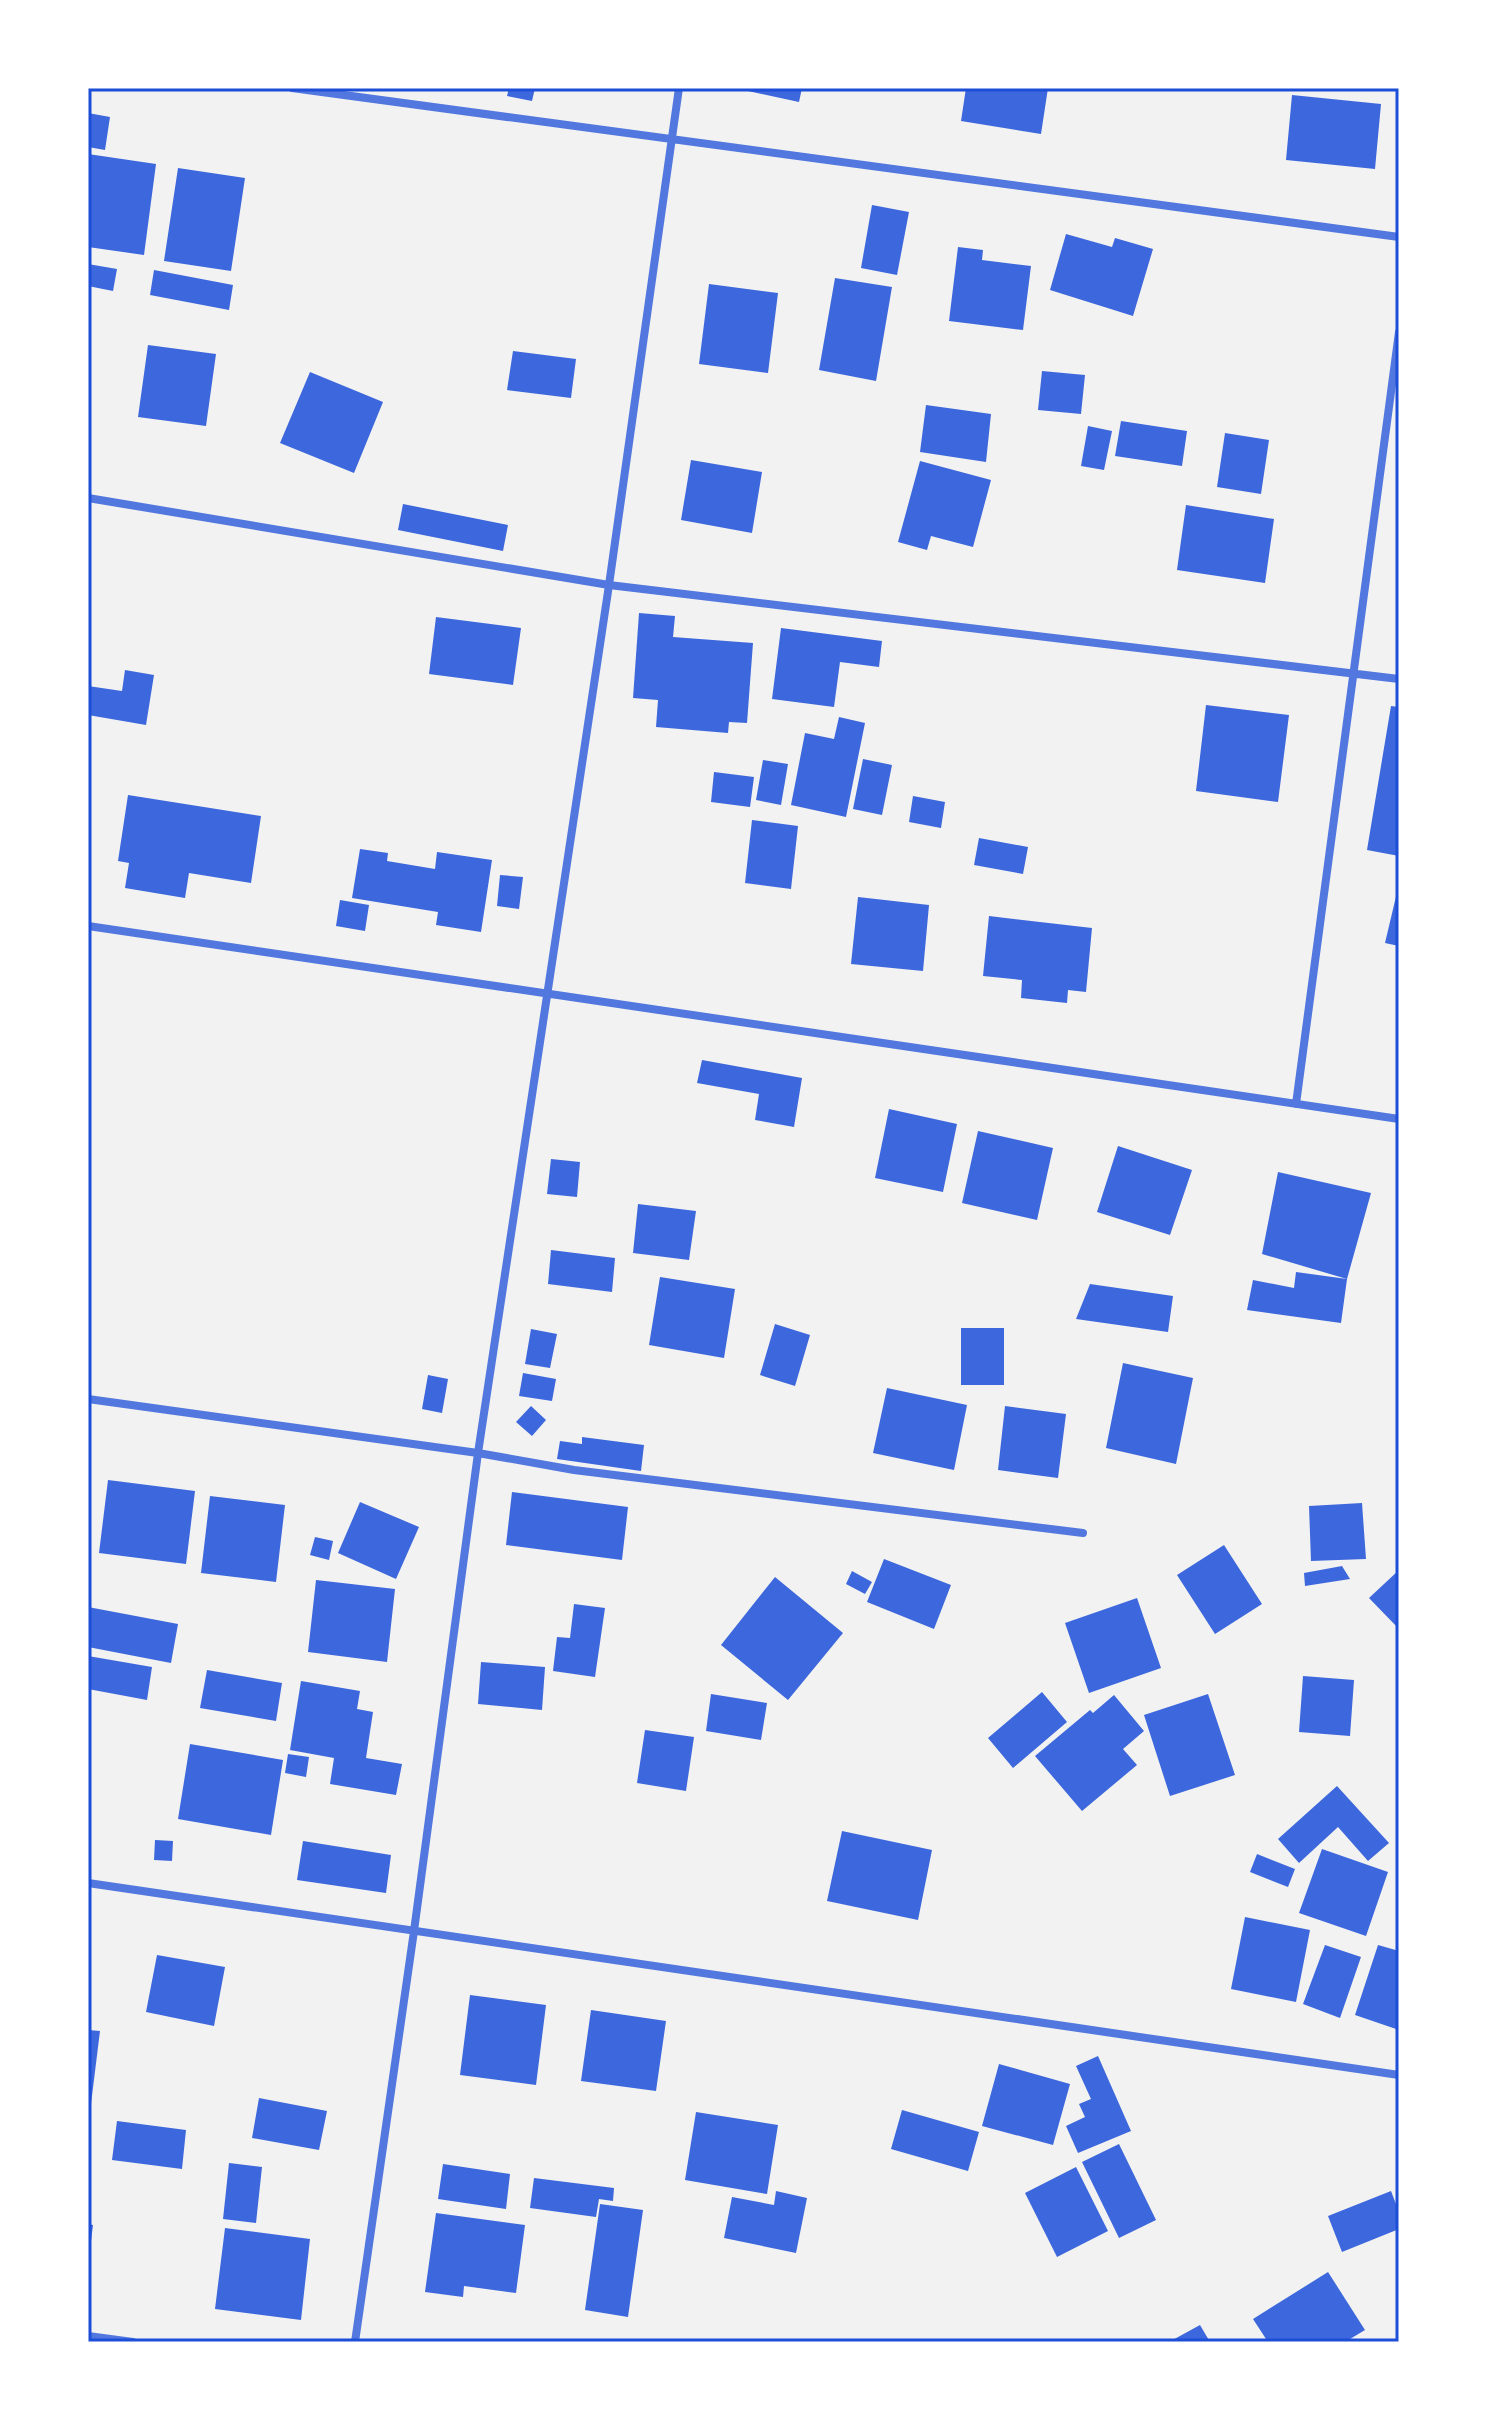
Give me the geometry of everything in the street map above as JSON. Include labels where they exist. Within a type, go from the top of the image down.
[{"type":"street","points":[[292,88],[1399,237]]},
{"type":"street","points":[[355,2342],[478,1453],[609,585],[679,88]]},
{"type":"street","points":[[1296,1104],[1399,332]]},
{"type":"street","points":[[88,498],[609,585],[1399,679]]},
{"type":"street","points":[[88,926],[1399,1119]]},
{"type":"street","points":[[88,1399],[478,1453],[574,1470],[1083,1533]]},
{"type":"street","points":[[88,1883],[1399,2075]]},
{"type":"street","points":[[88,2336],[133,2342]]},
{"type":"building","points":[[509,88],[535,88],[532,101],[507,96]]},
{"type":"building","points":[[734,88],[802,88],[799,102]]},
{"type":"building","points":[[966,88],[1048,88],[1041,134],[961,121]]},
{"type":"building","points":[[1292,95],[1381,104],[1375,169],[1286,160]]},
{"type":"building","points":[[88,113],[110,117],[105,150],[88,147]]},
{"type":"building","points":[[88,154],[156,164],[144,255],[88,247]]},
{"type":"building","points":[[178,168],[245,178],[231,271],[164,261]]},
{"type":"building","points":[[872,205],[909,212],[897,275],[861,268]]},
{"type":"building","points":[[1066,234],[1112,247],[1115,238],[1153,249],[1133,316],[1050,290]]},
{"type":"building","points":[[958,247],[983,250],[982,260],[1031,266],[1023,330],[949,321]]},
{"type":"building","points":[[88,264],[117,269],[113,291],[88,286]]},
{"type":"building","points":[[154,270],[233,285],[229,310],[150,295]]},
{"type":"building","points":[[835,278],[892,287],[876,381],[819,370]]},
{"type":"building","points":[[709,284],[778,293],[768,373],[699,364]]},
{"type":"building","points":[[148,345],[216,354],[206,426],[138,417]]},
{"type":"building","points":[[513,351],[576,359],[571,398],[507,390]]},
{"type":"building","points":[[1042,371],[1085,375],[1081,414],[1038,410]]},
{"type":"building","points":[[310,372],[383,402],[354,473],[280,443]]},
{"type":"building","points":[[926,405],[991,414],[986,462],[920,452]]},
{"type":"building","points":[[1121,421],[1187,431],[1182,466],[1115,456]]},
{"type":"building","points":[[1088,426],[1112,431],[1104,470],[1081,466]]},
{"type":"building","points":[[1225,433],[1269,440],[1261,494],[1217,487]]},
{"type":"building","points":[[691,460],[762,472],[752,533],[681,520]]},
{"type":"building","points":[[920,461],[991,480],[973,547],[931,536],[927,550],[898,542]]},
{"type":"building","points":[[403,504],[508,525],[503,551],[398,530]]},
{"type":"building","points":[[1186,505],[1274,519],[1265,583],[1177,570]]},
{"type":"building","points":[[639,613],[675,616],[673,637],[753,643],[747,723],[729,722],[728,733],[656,727],[658,700],[633,698]]},
{"type":"building","points":[[436,617],[521,628],[513,685],[429,674]]},
{"type":"building","points":[[781,628],[882,641],[879,667],[840,662],[834,707],[772,699]]},
{"type":"building","points":[[125,670],[154,675],[146,725],[88,715],[88,686],[122,691]]},
{"type":"building","points":[[1206,705],[1289,715],[1278,802],[1196,791]]},
{"type":"building","points":[[1391,706],[1399,707],[1399,856],[1367,850]]},
{"type":"building","points":[[839,717],[865,723],[846,817],[791,805],[805,733],[834,739]]},
{"type":"building","points":[[863,759],[892,765],[882,815],[853,809]]},
{"type":"building","points":[[763,760],[788,764],[781,805],[756,800]]},
{"type":"building","points":[[714,772],[754,777],[750,807],[711,802]]},
{"type":"building","points":[[128,795],[261,816],[251,883],[189,873],[185,898],[125,888],[129,863],[118,861]]},
{"type":"building","points":[[913,796],[945,802],[941,828],[909,822]]},
{"type":"building","points":[[752,820],[798,826],[791,889],[745,883]]},
{"type":"building","points":[[979,838],[1028,847],[1023,874],[974,865]]},
{"type":"building","points":[[360,849],[388,853],[387,861],[435,869],[437,852],[492,860],[481,932],[436,925],[438,912],[352,898]]},
{"type":"building","points":[[500,875],[523,877],[519,909],[497,906]]},
{"type":"building","points":[[1399,888],[1399,946],[1385,943]]},
{"type":"building","points":[[858,897],[929,905],[923,971],[851,964]]},
{"type":"building","points":[[340,900],[369,905],[365,931],[336,926]]},
{"type":"building","points":[[989,916],[1092,928],[1086,992],[1068,990],[1067,1003],[1021,998],[1022,980],[983,976]]},
{"type":"building","points":[[702,1060],[802,1078],[794,1127],[755,1120],[759,1094],[697,1083]]},
{"type":"building","points":[[889,1109],[957,1124],[943,1192],[875,1178]]},
{"type":"building","points":[[978,1131],[1053,1148],[1037,1220],[962,1203]]},
{"type":"building","points":[[1118,1146],[1192,1170],[1170,1235],[1097,1212]]},
{"type":"building","points":[[551,1159],[580,1162],[577,1197],[547,1194]]},
{"type":"building","points":[[1278,1172],[1371,1193],[1347,1279],[1262,1254]]},
{"type":"building","points":[[638,1204],[696,1211],[689,1260],[633,1253]]},
{"type":"building","points":[[551,1250],[615,1258],[612,1292],[548,1284]]},
{"type":"building","points":[[1296,1272],[1347,1279],[1341,1323],[1247,1310],[1253,1280],[1294,1288]]},
{"type":"building","points":[[660,1277],[735,1289],[724,1358],[649,1345]]},
{"type":"building","points":[[1090,1284],[1173,1296],[1168,1332],[1076,1319]]},
{"type":"building","points":[[775,1324],[810,1335],[795,1386],[760,1375]]},
{"type":"building","points":[[961,1328],[1004,1328],[1004,1385],[961,1385]]},
{"type":"building","points":[[531,1329],[557,1334],[550,1368],[525,1364]]},
{"type":"building","points":[[1123,1363],[1193,1378],[1176,1464],[1106,1448]]},
{"type":"building","points":[[523,1373],[556,1379],[552,1401],[519,1396]]},
{"type":"building","points":[[428,1375],[448,1379],[442,1413],[422,1409]]},
{"type":"building","points":[[887,1388],[967,1405],[954,1470],[873,1453]]},
{"type":"building","points":[[531,1406],[546,1420],[532,1436],[516,1422]]},
{"type":"building","points":[[1005,1406],[1066,1414],[1058,1478],[998,1470]]},
{"type":"building","points":[[582,1437],[644,1445],[641,1471],[557,1459],[560,1441],[582,1444]]},
{"type":"building","points":[[108,1480],[195,1491],[186,1564],[99,1553]]},
{"type":"building","points":[[512,1492],[628,1507],[622,1560],[506,1545]]},
{"type":"building","points":[[210,1496],[285,1505],[276,1582],[201,1573]]},
{"type":"building","points":[[360,1502],[419,1527],[396,1579],[338,1553]]},
{"type":"building","points":[[1362,1503],[1366,1559],[1311,1561],[1309,1506]]},
{"type":"building","points":[[315,1537],[333,1541],[329,1560],[310,1555]]},
{"type":"building","points":[[1224,1545],[1262,1604],[1215,1634],[1177,1575]]},
{"type":"building","points":[[884,1559],[951,1585],[934,1629],[867,1602]]},
{"type":"building","points":[[1342,1566],[1350,1579],[1305,1586],[1304,1573]]},
{"type":"building","points":[[1399,1570],[1399,1629],[1369,1598]]},
{"type":"building","points":[[852,1571],[872,1582],[865,1594],[846,1584]]},
{"type":"building","points":[[775,1577],[843,1633],[788,1700],[721,1645]]},
{"type":"building","points":[[316,1580],[395,1589],[387,1662],[308,1652]]},
{"type":"building","points":[[1137,1598],[1161,1668],[1089,1693],[1065,1623]]},
{"type":"building","points":[[574,1604],[605,1608],[595,1677],[553,1671],[557,1637],[570,1638]]},
{"type":"building","points":[[88,1607],[178,1624],[171,1663],[88,1647]]},
{"type":"building","points":[[88,1656],[152,1667],[147,1700],[88,1689]]},
{"type":"building","points":[[481,1662],[545,1667],[542,1710],[478,1704]]},
{"type":"building","points":[[207,1670],[282,1683],[276,1721],[200,1708]]},
{"type":"building","points":[[1303,1676],[1354,1680],[1350,1736],[1299,1732]]},
{"type":"building","points":[[301,1681],[360,1691],[357,1709],[373,1712],[366,1758],[402,1764],[396,1795],[330,1784],[334,1758],[290,1750]]},
{"type":"building","points":[[1042,1692],[1067,1722],[1013,1768],[988,1738]]},
{"type":"building","points":[[711,1694],[767,1703],[761,1740],[706,1731]]},
{"type":"building","points":[[1208,1694],[1235,1775],[1170,1796],[1144,1715]]},
{"type":"building","points":[[1114,1695],[1144,1731],[1123,1749],[1137,1765],[1082,1811],[1035,1756],[1090,1710],[1093,1713]]},
{"type":"building","points":[[645,1730],[694,1737],[686,1791],[637,1783]]},
{"type":"building","points":[[190,1744],[283,1760],[271,1835],[178,1819]]},
{"type":"building","points":[[288,1754],[309,1757],[306,1777],[285,1773]]},
{"type":"building","points":[[1337,1786],[1389,1843],[1368,1861],[1338,1827],[1299,1863],[1278,1839]]},
{"type":"building","points":[[842,1831],[932,1850],[918,1920],[827,1901]]},
{"type":"building","points":[[155,1840],[173,1841],[172,1861],[154,1860]]},
{"type":"building","points":[[303,1841],[391,1855],[386,1893],[297,1880]]},
{"type":"building","points":[[1322,1849],[1388,1872],[1366,1936],[1299,1913]]},
{"type":"building","points":[[1257,1854],[1295,1869],[1288,1887],[1250,1872]]},
{"type":"building","points":[[1245,1917],[1310,1930],[1296,2002],[1231,1989]]},
{"type":"building","points":[[1325,1945],[1361,1957],[1340,2018],[1303,2004]]},
{"type":"building","points":[[1378,1945],[1399,1951],[1399,2030],[1355,2015]]},
{"type":"building","points":[[157,1955],[225,1967],[214,2026],[146,2012]]},
{"type":"building","points":[[470,1995],[546,2005],[536,2085],[460,2075]]},
{"type":"building","points":[[591,2010],[666,2021],[656,2091],[581,2081]]},
{"type":"building","points":[[88,2030],[100,2031],[90,2112],[88,2112]]},
{"type":"building","points":[[1098,2056],[1131,2131],[1078,2153],[1066,2126],[1085,2117],[1079,2104],[1091,2099],[1076,2066]]},
{"type":"building","points":[[999,2064],[1070,2084],[1053,2145],[982,2126]]},
{"type":"building","points":[[259,2098],[327,2111],[319,2150],[252,2138]]},
{"type":"building","points":[[902,2110],[979,2132],[968,2171],[891,2149]]},
{"type":"building","points":[[696,2112],[778,2125],[767,2194],[685,2180]]},
{"type":"building","points":[[117,2121],[186,2130],[182,2169],[112,2160]]},
{"type":"building","points":[[1119,2144],[1156,2220],[1119,2238],[1082,2162]]},
{"type":"building","points":[[229,2163],[262,2167],[256,2223],[223,2219]]},
{"type":"building","points":[[443,2164],[510,2174],[506,2209],[438,2199]]},
{"type":"building","points":[[1076,2167],[1108,2231],[1057,2257],[1025,2193]]},
{"type":"building","points":[[534,2178],[614,2188],[613,2201],[599,2199],[596,2217],[530,2208]]},
{"type":"building","points":[[776,2191],[807,2198],[796,2253],[724,2238],[732,2197],[774,2205]]},
{"type":"building","points":[[1391,2191],[1399,2212],[1399,2229],[1342,2252],[1328,2216]]},
{"type":"building","points":[[600,2204],[643,2210],[628,2317],[585,2310]]},
{"type":"building","points":[[436,2213],[525,2225],[516,2293],[464,2286],[463,2297],[425,2292]]},
{"type":"building","points":[[88,2224],[93,2225],[90,2249],[88,2249]]},
{"type":"building","points":[[225,2228],[310,2239],[301,2320],[215,2309]]},
{"type":"building","points":[[1328,2272],[1365,2330],[1345,2342],[1268,2342],[1253,2319]]},
{"type":"building","points":[[1200,2325],[1210,2342],[1169,2342]]}]
